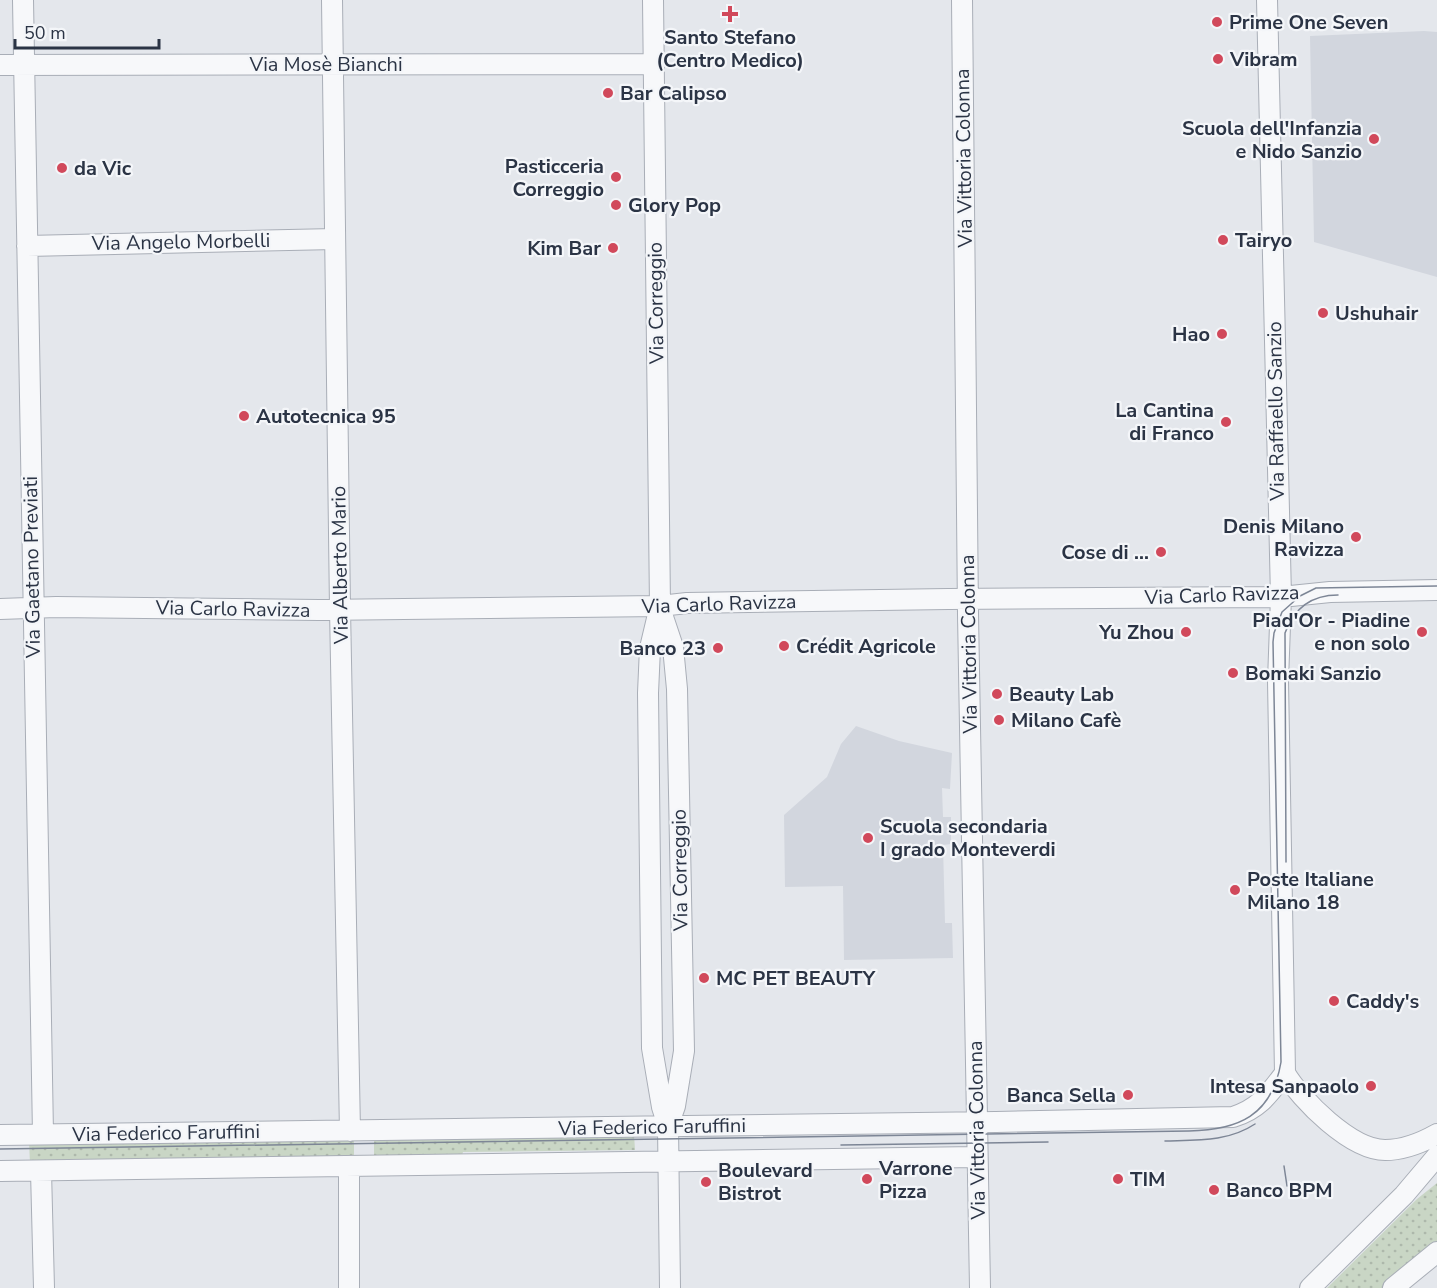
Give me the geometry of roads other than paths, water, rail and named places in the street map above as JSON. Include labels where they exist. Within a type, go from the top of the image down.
[{"type":"street","name":"Via Gaetano Previati","points":[[23,0],[43,1134]]},
{"type":"street","name":"Via Alberto Mario","points":[[332,0],[350,1131]]},
{"type":"street","name":"Via Correggio","points":[[652,0],[660,606],[651,648],[648,693],[652,1048],[664,1116],[668,1126]]},
{"type":"street","name":"Via Vittoria Colonna","points":[[962,0],[968,599],[980,1288]]},
{"type":"street","name":"Via Raffaello Sanzio","points":[[1266,0],[1281,597],[1278,681],[1285,1073]]},
{"type":"street","name":"Via Mosè Bianchi","points":[[0,65],[653,64]]},
{"type":"street","name":"Via Angelo Morbelli","points":[[27,246],[335,239]]},
{"type":"street","name":"Via Carlo Ravizza","points":[[0,609],[33,607],[340,609],[660,606],[687,603],[1281,597],[1330,592],[1437,590]]},
{"type":"street","name":"Via Correggio","points":[[660,606],[673,647],[676,689],[684,1051],[675,1106],[668,1126]]},
{"type":"street","points":[[648,693],[659,684],[676,689]]},
{"type":"street","points":[[652,1048],[662,1057],[668,1058],[674,1058],[684,1051]]},
{"type":"street","name":"Via Federico Faruffini","points":[[0,1135],[1233,1117],[1249,1112],[1261,1103],[1285,1073]]},
{"type":"street","points":[[1285,1073],[1306,1102],[1328,1122],[1358,1143],[1382,1150],[1398,1149],[1437,1134]]},
{"type":"street","points":[[668,1126],[670,1288]]},
{"type":"street","points":[[1310,1288],[1404,1195],[1437,1156]]},
{"type":"street","name":"Via Federico Faruffini","points":[[0,1172],[977,1157]]},
{"type":"street","points":[[349,1167],[349,1288]]},
{"type":"street","points":[[41,1171],[44,1288]]},
{"type":"street","points":[[1404,1195],[1437,1171]]},
{"type":"street","points":[[1393,1288],[1437,1252]]},
{"type":"tram line","points":[[0,1149],[1189,1131],[1207,1130],[1237,1123],[1261,1107],[1270,1095],[1281,1062],[1274,633],[1282,612],[1300,596],[1316,588],[1437,586]]},
{"type":"tram line","points":[[1286,862],[1285,633],[1293,617],[1305,605],[1320,597],[1338,595]]},
{"type":"tram line","points":[[1165,1141],[1223,1137],[1255,1124]]},
{"type":"tram line","points":[[841,1145],[1048,1142]]},
{"type":"tram line","points":[[1284,1166],[1287,1186]]},
{"type":"place","name":"Santo Stefano (Centro Medico)","points":[[730,14]]},
{"type":"place","name":"Prime One Seven","points":[[1217,22]]},
{"type":"place","name":"Vibram","points":[[1218,59]]},
{"type":"place","name":"Bar Calipso","points":[[608,93]]},
{"type":"place","name":"Scuola dell'Infanzia e Nido Sanzio","points":[[1374,139]]},
{"type":"place","name":"da Vic","points":[[62,168]]},
{"type":"place","name":"Pasticceria Correggio","points":[[616,177]]},
{"type":"place","name":"Glory Pop","points":[[616,205]]},
{"type":"place","name":"Tairyo","points":[[1223,240]]},
{"type":"place","name":"Kim Bar","points":[[613,248]]},
{"type":"place","name":"Ushuhair","points":[[1323,313]]},
{"type":"place","name":"Hao","points":[[1222,334]]},
{"type":"place","name":"Autotecnica 95","points":[[244,416]]},
{"type":"place","name":"La Cantina di Franco","points":[[1226,422]]},
{"type":"place","name":"Denis Milano Ravizza","points":[[1356,537]]},
{"type":"place","name":"Cose di ...","points":[[1161,552]]},
{"type":"place","name":"Yu Zhou","points":[[1186,632]]},
{"type":"place","name":"Piad'Or - Piadine e non solo","points":[[1422,632]]},
{"type":"place","name":"Crédit Agricole","points":[[784,646]]},
{"type":"place","name":"Banco 23","points":[[718,648]]},
{"type":"place","name":"Bomaki Sanzio","points":[[1233,673]]},
{"type":"place","name":"Beauty Lab","points":[[997,694]]},
{"type":"place","name":"Milano Cafè","points":[[999,720]]},
{"type":"place","name":"Scuola secondaria I grado Monteverdi","points":[[868,838]]},
{"type":"place","name":"Poste Italiane Milano 18","points":[[1235,890]]},
{"type":"place","name":"MC PET BEAUTY","points":[[704,978]]},
{"type":"place","name":"Caddy's","points":[[1334,1001]]},
{"type":"place","name":"Intesa Sanpaolo","points":[[1371,1086]]},
{"type":"place","name":"Banca Sella","points":[[1128,1095]]},
{"type":"place","name":"Varrone Pizza","points":[[867,1179]]},
{"type":"place","name":"TIM","points":[[1118,1179]]},
{"type":"place","name":"Boulevard Bistrot","points":[[706,1182]]},
{"type":"place","name":"Banco BPM","points":[[1214,1190]]}]
